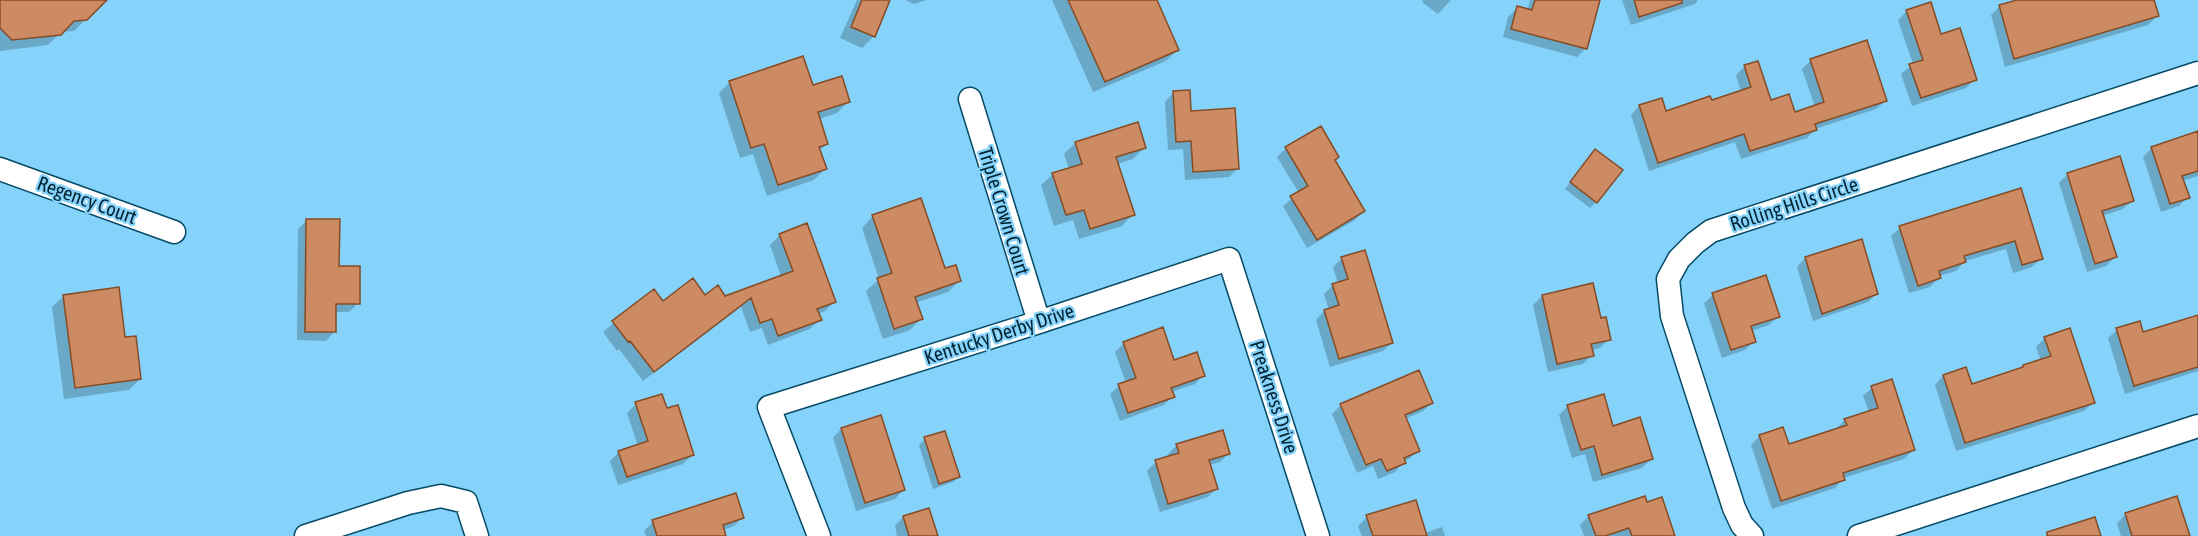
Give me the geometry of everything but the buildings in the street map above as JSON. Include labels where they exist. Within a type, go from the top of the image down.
[{"type":"street","name":"Rolling Hills Circle","points":[[1752,536],[1742,525],[1734,507],[1672,316],[1668,279],[1679,259],[1711,231],[2198,73]]},
{"type":"street","name":"Triple Crown Court","points":[[970,99],[1039,322]]},
{"type":"street","name":"Regency Court","points":[[0,169],[174,232]]},
{"type":"street","name":"Kentucky Derby Drive","points":[[819,536],[769,408],[1229,259]]},
{"type":"street","name":"Preakness Drive","points":[[1229,259],[1318,536]]},
{"type":"street","points":[[1859,536],[2198,426]]},
{"type":"street","points":[[306,536],[408,503],[441,496],[466,501],[477,536]]}]
